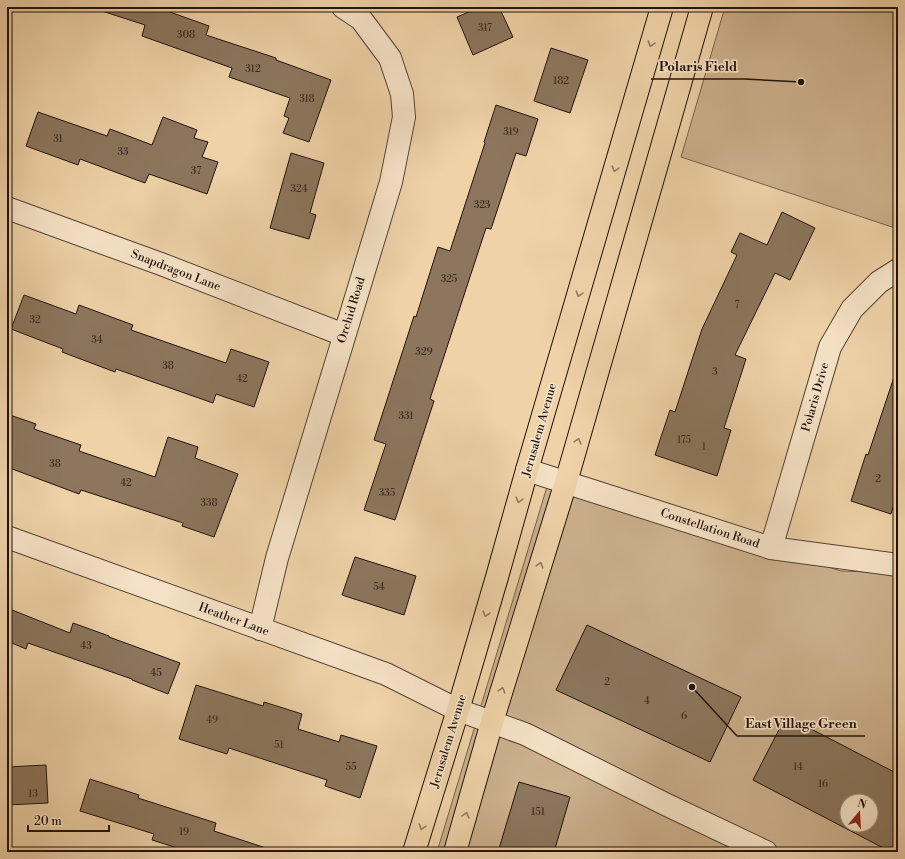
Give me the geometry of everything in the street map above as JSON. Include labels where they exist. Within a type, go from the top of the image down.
[{"type":"main road","name":"Jerusalem Avenue","points":[[414,852],[458,710],[662,7]]},
{"type":"main road","points":[[455,852],[492,722],[566,482],[702,7]]},
{"type":"street","name":"Orchid Road","points":[[260,629],[277,558],[391,182],[404,117],[402,94],[390,58],[362,19],[343,7]]},
{"type":"street","name":"Snapdragon Lane","points":[[7,208],[161,264],[344,336]]},
{"type":"street","name":"Polaris Drive","points":[[771,548],[830,348],[852,309],[879,282],[898,270]]},
{"type":"street","name":"Constellation Road","points":[[527,470],[771,548],[898,565]]},
{"type":"street","name":"Heather Lane","points":[[7,537],[386,674],[458,710],[525,734],[665,804],[766,852]]},
{"type":"shaded area","points":[[725,7],[898,7],[898,229],[681,157]]},
{"type":"shaded area","points":[[549,480],[841,571],[898,573],[898,852],[437,852]]},
{"type":"building","points":[[103,7],[156,7],[209,26],[206,35],[276,58],[276,60],[331,80],[309,142],[283,133],[289,118],[284,116],[290,98],[229,77],[232,68],[142,36],[145,25],[102,11]]},
{"type":"building","points":[[480,7],[499,7],[513,37],[473,55],[457,17]]},
{"type":"building","points":[[551,48],[588,60],[570,113],[534,101]]},
{"type":"building","points":[[496,105],[538,119],[526,156],[516,153],[491,229],[486,228],[430,399],[434,401],[395,520],[364,510],[386,444],[374,440],[438,247],[450,251]]},
{"type":"building","points":[[38,112],[107,136],[110,129],[152,145],[163,117],[197,130],[194,138],[208,142],[202,157],[218,162],[207,194],[149,174],[145,183],[80,159],[78,165],[26,146]]},
{"type":"building","points":[[291,153],[324,163],[310,213],[316,215],[309,239],[270,228]]},
{"type":"building","points":[[782,212],[815,228],[790,280],[775,273],[735,355],[746,359],[724,428],[731,430],[717,476],[655,455],[670,410],[675,412],[702,329],[737,255],[731,252],[740,233],[767,245]]},
{"type":"building","points":[[24,295],[76,314],[79,305],[133,325],[131,330],[226,363],[231,349],[269,362],[254,407],[216,394],[213,403],[116,369],[115,372],[62,352],[63,349],[11,329]]},
{"type":"building","points":[[894,377],[898,378],[898,491],[891,514],[851,501],[866,454],[868,455]]},
{"type":"building","points":[[7,414],[36,424],[34,429],[81,445],[79,451],[155,477],[168,437],[198,447],[195,458],[238,474],[214,537],[182,526],[183,523],[81,490],[79,494],[7,467]]},
{"type":"building","points":[[355,557],[416,576],[404,615],[342,595]]},
{"type":"building","points":[[7,608],[70,633],[73,623],[180,663],[168,694],[132,679],[28,643],[26,649],[7,641]]},
{"type":"building","points":[[587,625],[741,697],[710,762],[556,690]]},
{"type":"building","points":[[196,685],[263,706],[264,702],[302,714],[298,729],[339,742],[341,735],[377,746],[360,798],[325,786],[327,780],[229,748],[227,754],[179,739]]},
{"type":"building","points":[[786,716],[898,774],[898,852],[891,852],[855,833],[879,833],[879,793],[839,793],[839,825],[753,780]]},
{"type":"building","points":[[46,765],[48,803],[7,805],[7,767]]},
{"type":"building","points":[[90,779],[139,795],[138,798],[216,823],[214,831],[266,848],[265,852],[190,852],[152,840],[154,834],[80,811]]},
{"type":"building","points":[[519,782],[570,797],[554,852],[498,852]]},
{"type":"place","name":"Polaris Field","points":[[801,82]]},
{"type":"place","name":"East Village Green","points":[[692,687]]}]
